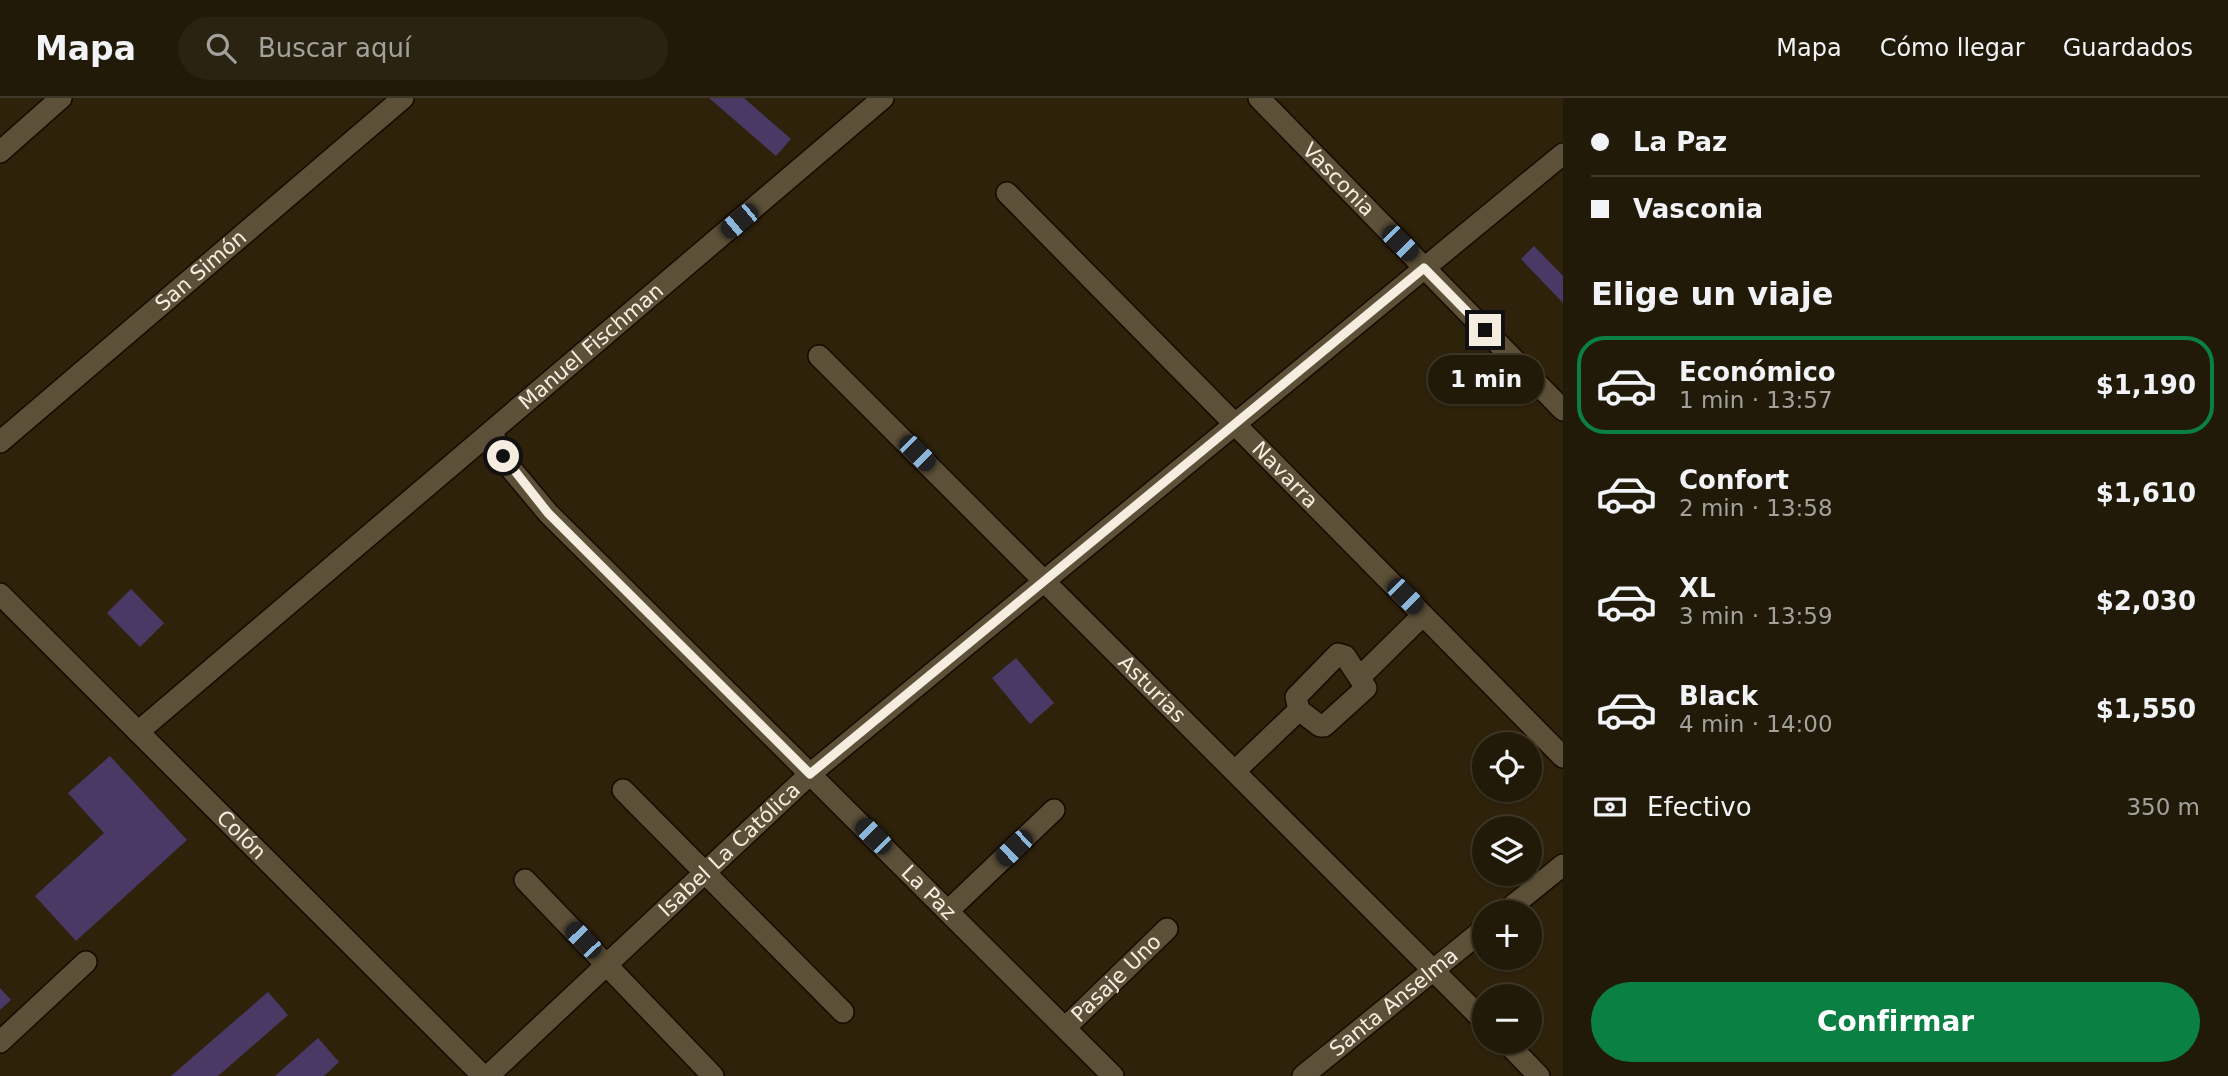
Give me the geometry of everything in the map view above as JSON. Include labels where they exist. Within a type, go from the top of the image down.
[{"type":"street","points":[[0,152],[61,98]]},
{"type":"street","name":"San Simón","points":[[0,442],[403,98]]},
{"type":"street","name":"Manuel Fischman","points":[[138,732],[883,98]]},
{"type":"street","name":"Vasconia","points":[[1259,98],[1563,410]]},
{"type":"street","name":"Isabel La Católica","points":[[488,1076],[810,774],[1563,154]]},
{"type":"street","name":"Navarra","points":[[1007,193],[1563,757]]},
{"type":"street","name":"Asturias","points":[[819,356],[1472,1009]]},
{"type":"street","name":"La Paz","points":[[491,432],[529,492],[1113,1076]]},
{"type":"street","name":"Colón","points":[[0,594],[482,1076]]},
{"type":"street","points":[[1360,677],[1423,615]]},
{"type":"street","points":[[1338,654],[1345,656],[1360,677],[1364,691],[1324,726],[1299,710],[1296,694],[1338,654]]},
{"type":"street","points":[[1235,771],[1299,710]]},
{"type":"street","points":[[623,790],[843,1012]]},
{"type":"street","points":[[948,911],[1054,810]]},
{"type":"street","points":[[1520,900],[1563,864]]},
{"type":"street","points":[[525,880],[713,1076]]},
{"type":"street","name":"Pasaje Uno","points":[[1066,1027],[1167,929]]},
{"type":"street","name":"Santa Anselma","points":[[1303,1076],[1472,939]]},
{"type":"street","points":[[0,1042],[86,962]]},
{"type":"street","points":[[1518,1054],[1539,1076]]},
{"type":"building","points":[[709,98],[744,98],[791,139],[776,156]]},
{"type":"building","points":[[1534,246],[1563,276],[1563,303],[1521,259]]},
{"type":"building","points":[[131,589],[164,623],[140,647],[107,613]]},
{"type":"building","points":[[1016,658],[1054,703],[1030,724],[992,678]]},
{"type":"building","points":[[110,756],[187,840],[76,941],[35,896],[104,833],[68,793]]},
{"type":"building","points":[[0,988],[11,1000],[0,1010]]},
{"type":"building","points":[[268,992],[288,1015],[218,1076],[171,1076]]},
{"type":"building","points":[[318,1038],[339,1062],[324,1076],[275,1076]]},
{"type":"route","points":[[503,456],[548,513],[810,774],[1424,268],[1485,330]]}]
